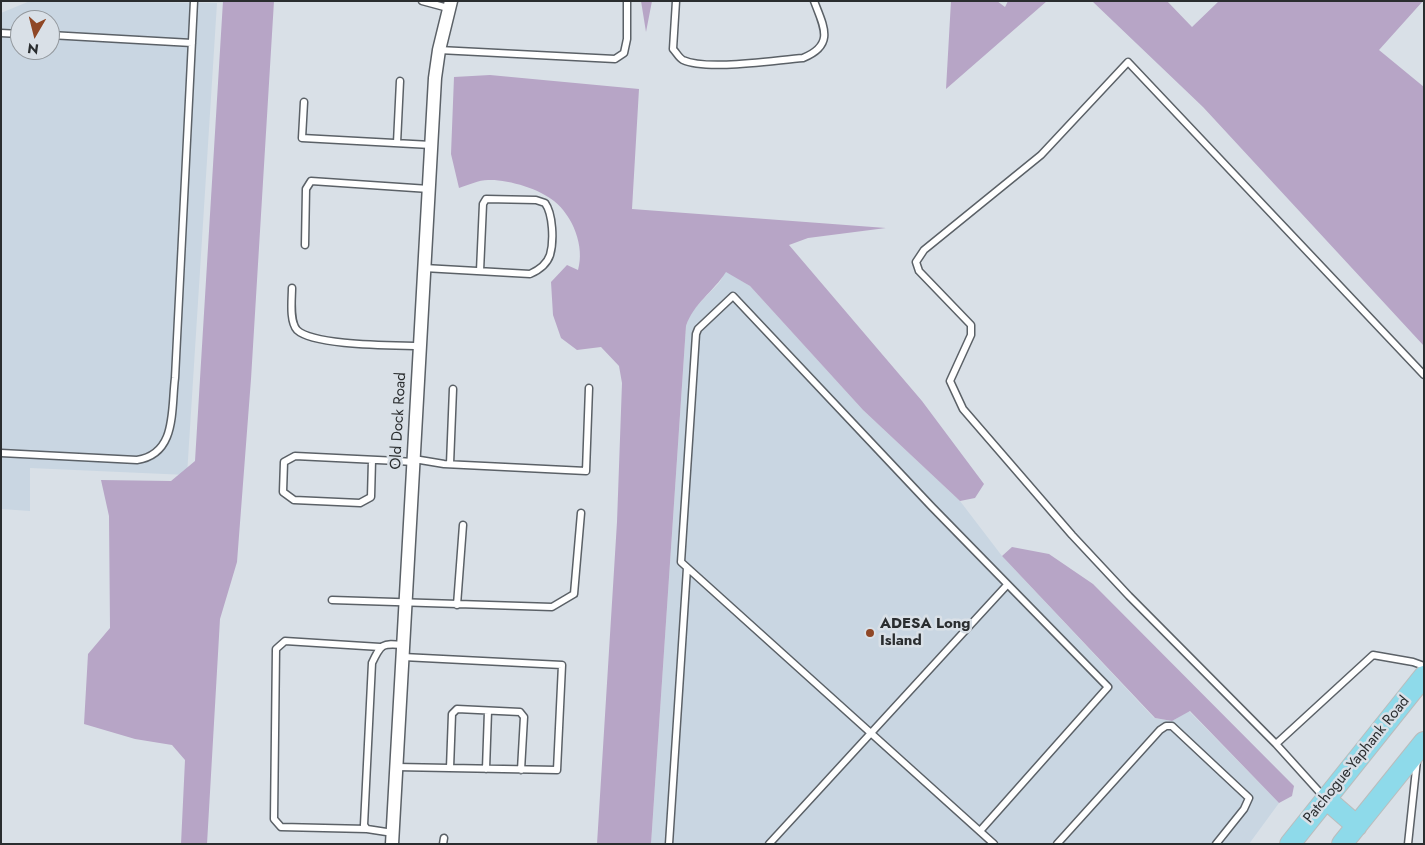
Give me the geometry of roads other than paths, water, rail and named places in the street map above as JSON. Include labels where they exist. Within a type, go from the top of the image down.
[{"type":"main road","name":"Patchogue-Yaphank Road","points":[[1290,844],[1424,676]]},
{"type":"main road","points":[[1342,844],[1421,746]]},
{"type":"main road","points":[[1326,799],[1357,826]]},
{"type":"street","name":"Old Dock Road","points":[[392,838],[431,145],[439,50],[449,5]]},
{"type":"lane","points":[[1,453],[137,460],[151,458],[161,450],[168,437],[175,378],[194,1]]},
{"type":"lane","points":[[422,1],[449,5]]},
{"type":"lane","points":[[439,50],[615,60],[624,53],[627,39],[627,1]]},
{"type":"lane","points":[[676,1],[673,48],[681,59],[694,63],[725,64],[803,58],[815,54],[823,45],[825,32],[814,1]]},
{"type":"lane","points":[[60,36],[192,43]]},
{"type":"lane","points":[[1326,799],[1276,744],[1072,535],[963,409],[950,381],[971,335],[970,325],[919,271],[916,262],[924,250],[1041,155],[1128,62],[1424,376]]},
{"type":"lane","points":[[397,143],[400,80]]},
{"type":"lane","points":[[304,102],[302,138],[431,145]]},
{"type":"lane","points":[[304,245],[306,189],[311,180],[429,189]]},
{"type":"lane","points":[[424,268],[530,274],[543,266],[550,255],[550,213],[545,203],[536,200],[486,199],[483,204],[480,271]]},
{"type":"lane","points":[[292,288],[293,323],[297,329],[306,335],[337,341],[420,346]]},
{"type":"lane","points":[[980,831],[1108,687],[1007,585],[733,296],[698,328],[696,334],[681,562],[994,844]]},
{"type":"lane","points":[[372,460],[371,497],[360,503],[294,500],[283,492],[284,462],[295,456],[586,471],[589,388]]},
{"type":"lane","points":[[450,464],[453,389]]},
{"type":"lane","points":[[332,600],[406,604],[552,607],[574,594],[581,513]]},
{"type":"lane","points":[[457,605],[463,526]]},
{"type":"lane","points":[[669,844],[687,568]]},
{"type":"lane","points":[[770,844],[1007,585]]},
{"type":"lane","points":[[392,838],[367,829],[281,827],[274,819],[276,649],[285,641],[380,647],[386,644],[403,651],[562,665],[557,770],[396,767]]},
{"type":"lane","points":[[367,829],[364,825],[372,663],[380,647]]},
{"type":"lane","points":[[1276,744],[1372,655],[1413,662],[1424,666]]},
{"type":"lane","points":[[450,768],[452,714],[457,709],[520,712],[524,717],[521,770]]},
{"type":"lane","points":[[486,769],[488,711]]},
{"type":"lane","points":[[1057,844],[1160,730],[1166,726],[1172,726],[1248,798],[1244,809],[1216,844]]},
{"type":"lane","points":[[1408,844],[1421,746]]},
{"type":"place","name":"ADESA Long Island","points":[[870,633]]}]
